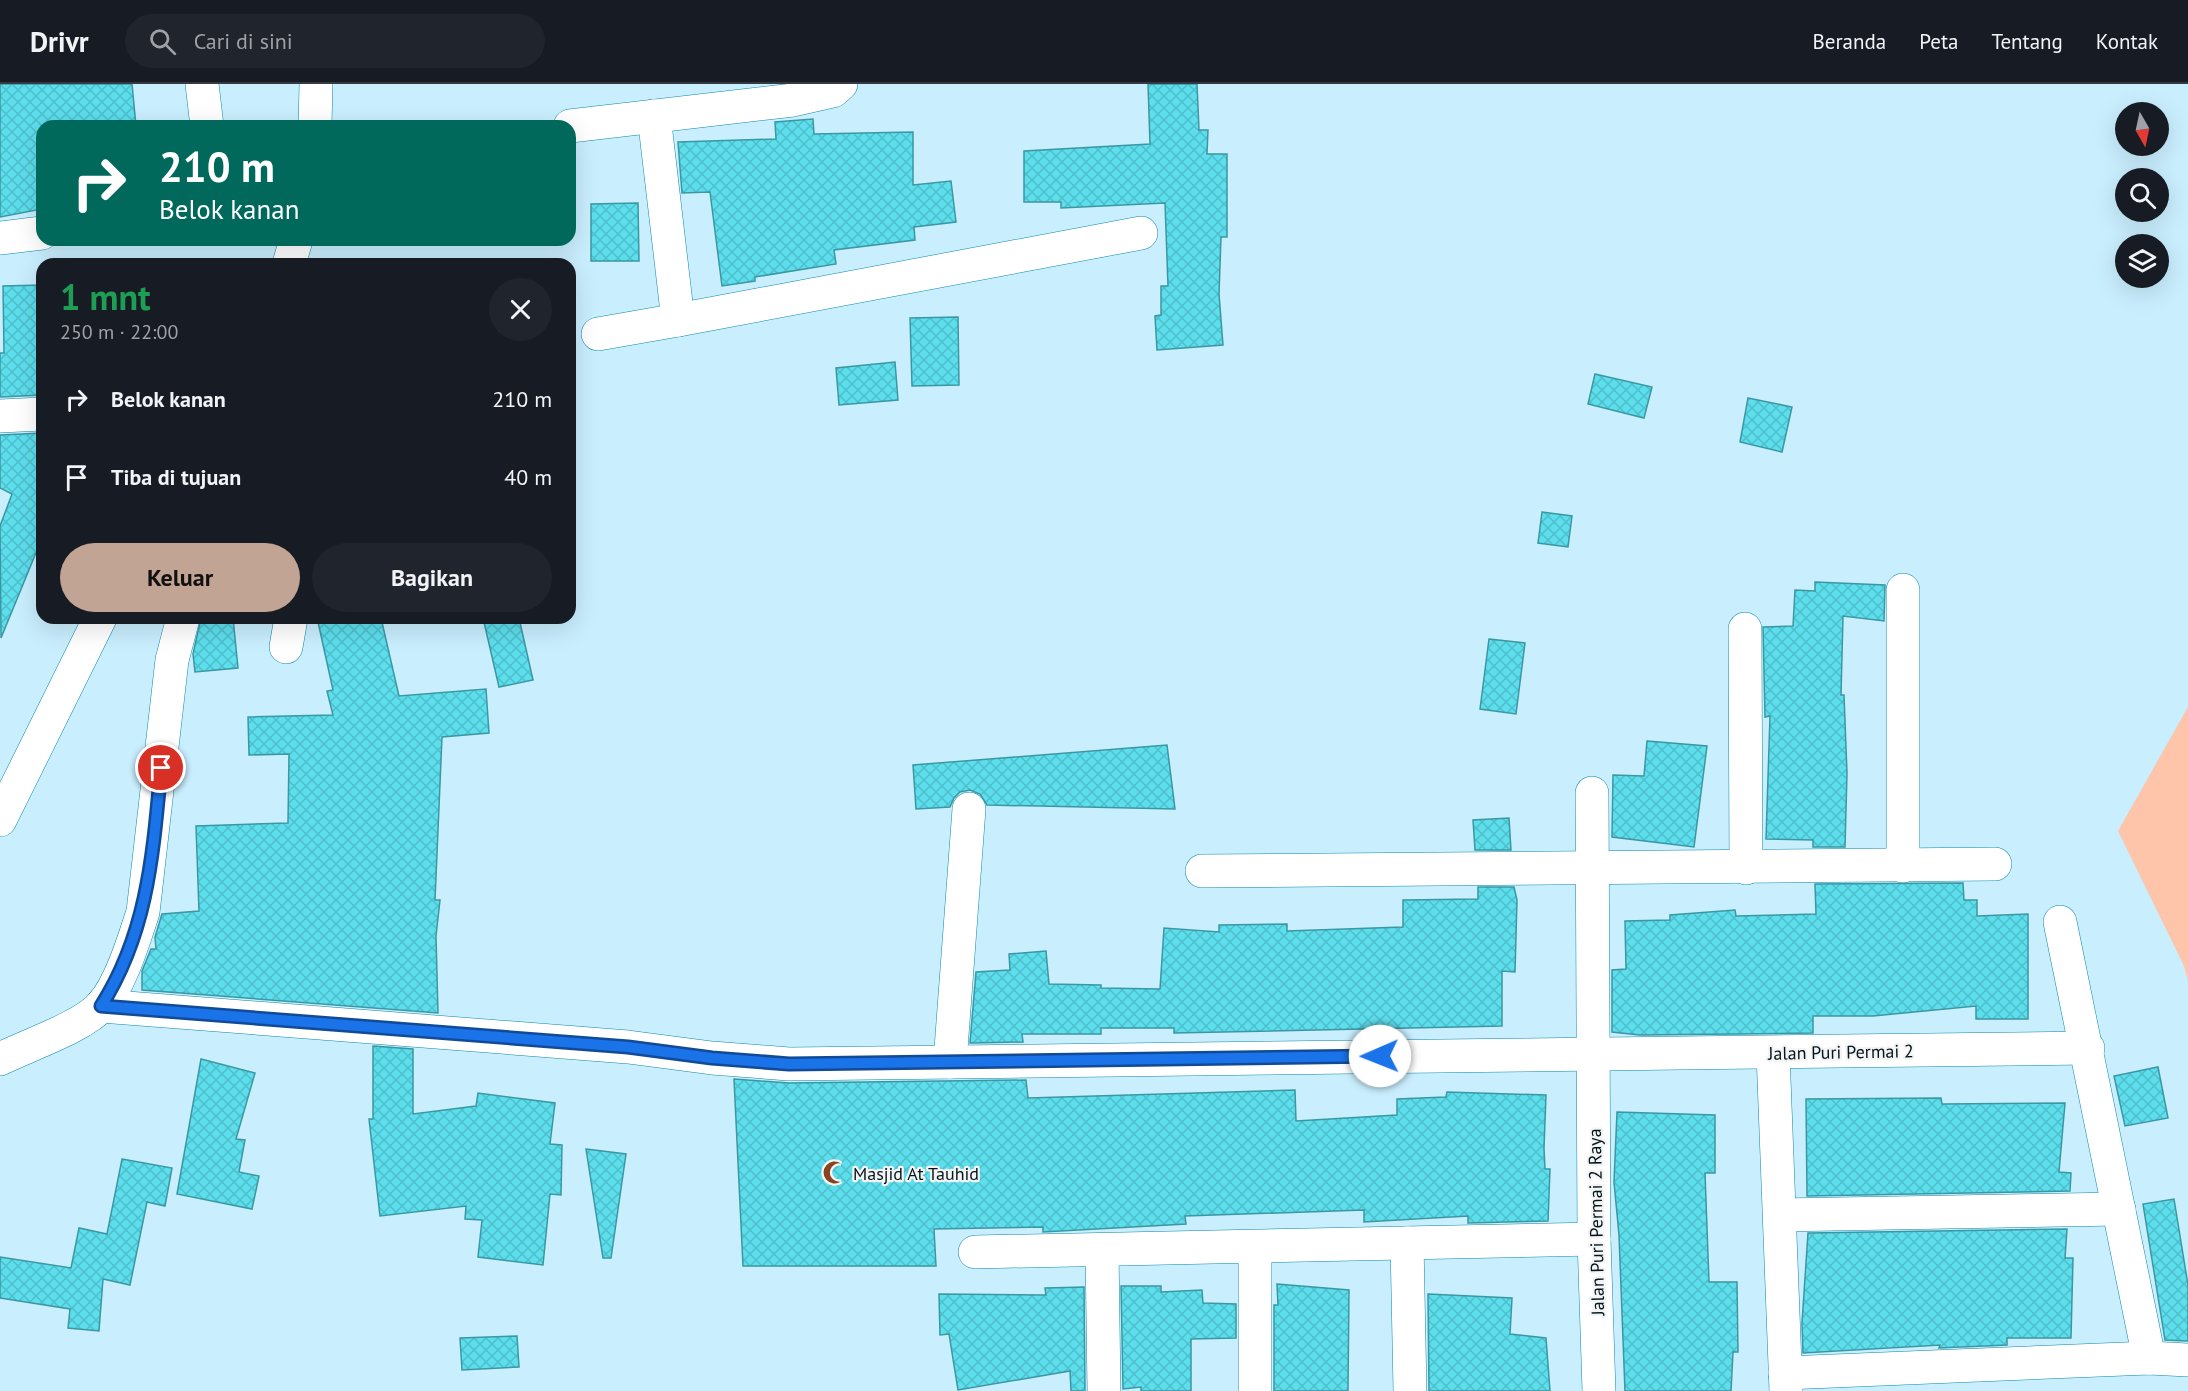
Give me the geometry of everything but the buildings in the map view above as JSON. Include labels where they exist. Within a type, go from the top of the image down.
[{"type":"street","points":[[202,84],[206,120]]},
{"type":"street","points":[[315,120],[316,84]]},
{"type":"street","points":[[576,125],[793,100],[833,91],[841,84]]},
{"type":"street","points":[[654,116],[678,320]]},
{"type":"street","points":[[598,334],[1142,233]]},
{"type":"street","points":[[0,238],[36,234]]},
{"type":"street","points":[[0,416],[36,414]]},
{"type":"street","points":[[1903,590],[1903,866]]},
{"type":"street","points":[[0,820],[97,624]]},
{"type":"street","points":[[0,1059],[80,1022],[101,1006],[131,946],[143,912],[172,660],[181,624]]},
{"type":"street","points":[[1745,629],[1746,868]]},
{"type":"street","name":"Jalan Puri Permai 2 Raya","points":[[1592,793],[1595,1053],[1594,1239],[1599,1391]]},
{"type":"street","points":[[950,1062],[969,809]]},
{"type":"street","points":[[1202,871],[1592,866],[1746,868],[1995,864]]},
{"type":"street","points":[[2061,922],[2149,1358]]},
{"type":"street","points":[[101,1006],[628,1047],[712,1058],[778,1063],[1595,1053]]},
{"type":"street","name":"Jalan Puri Permai 2","points":[[1595,1053],[1773,1053],[2088,1048]]},
{"type":"street","points":[[1773,1053],[1786,1382],[2149,1358],[2188,1360]]},
{"type":"street","points":[[1780,1215],[2119,1209]]},
{"type":"street","points":[[975,1252],[1594,1239]]},
{"type":"street","points":[[1407,1243],[1410,1391]]},
{"type":"street","points":[[1255,1247],[1255,1391]]},
{"type":"street","points":[[1102,1250],[1104,1391]]},
{"type":"shaded area","points":[[2188,707],[2188,981],[2184,966],[2118,831]]},
{"type":"place","name":"Masjid At Tauhid","points":[[835,1173]]},
{"type":"route","points":[[161,768],[143,912],[135,938],[111,992],[101,1006],[628,1047],[712,1058],[789,1064],[1380,1056]]}]
